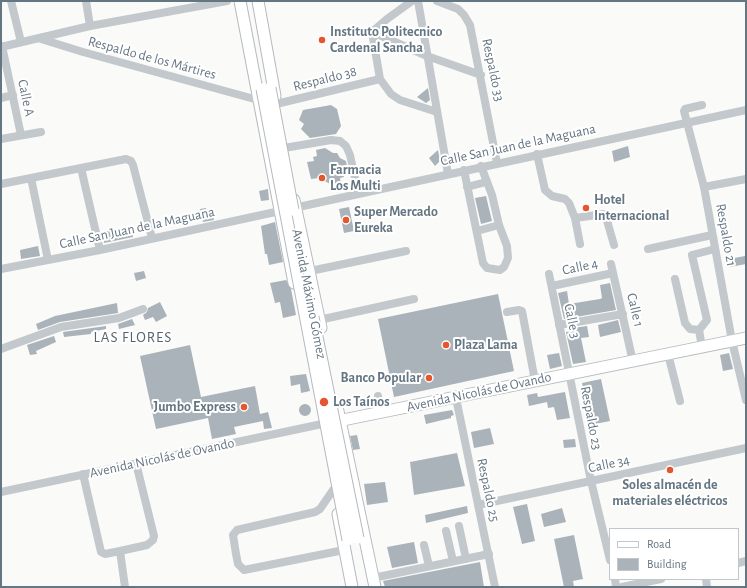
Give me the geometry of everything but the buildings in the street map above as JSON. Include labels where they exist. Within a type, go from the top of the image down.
[{"type":"main road","points":[[240,1],[279,210],[322,424],[333,490],[350,543],[352,587]]},
{"type":"main road","name":"Avenida Máximo Gómez","points":[[245,1],[266,89]]},
{"type":"main road","name":"Avenida Máximo Gómez","points":[[254,1],[266,89],[358,587]]},
{"type":"main road","points":[[258,1],[295,207],[340,421],[372,584]]},
{"type":"main road","name":"Avenida Nicolás de Ovando","points":[[322,424],[746,338]]},
{"type":"main road","name":"Avenida Máximo Gómez","points":[[350,543],[372,584]]},
{"type":"street","points":[[11,1],[20,42]]},
{"type":"street","points":[[86,1],[90,26]]},
{"type":"street","points":[[2,47],[90,26],[227,1]]},
{"type":"street","points":[[372,32],[387,18],[412,1]]},
{"type":"street","points":[[418,1],[448,174]]},
{"type":"street","name":"Respaldo 33","points":[[437,1],[453,7],[464,15],[470,25],[498,163]]},
{"type":"street","points":[[372,32],[427,56],[481,75]]},
{"type":"street","points":[[372,32],[380,79],[391,94],[400,100],[437,112]]},
{"type":"street","name":"Respaldo de los Mártires","points":[[40,38],[83,52],[258,100]]},
{"type":"street","name":"Calle A","points":[[1,139],[21,135],[2,47]]},
{"type":"street","name":"Respaldo 38","points":[[276,104],[380,79]]},
{"type":"street","points":[[1,98],[13,95]]},
{"type":"street","points":[[688,122],[684,111],[685,109],[702,106]]},
{"type":"street","name":"Calle San Juan de la Maguana","points":[[1,269],[100,250],[358,192],[746,110]]},
{"type":"street","name":"Respaldo 21","points":[[688,122],[704,187],[732,341],[746,400]]},
{"type":"street","points":[[21,135],[41,132]]},
{"type":"street","points":[[284,148],[331,140],[340,141],[346,146],[350,156],[358,192]]},
{"type":"street","points":[[540,154],[545,190],[552,196],[564,199],[569,203],[576,218],[580,244]]},
{"type":"street","points":[[1,184],[126,159],[131,161],[152,238]]},
{"type":"street","points":[[464,170],[483,263],[487,268],[500,270],[504,267],[508,258],[508,250],[499,225],[492,195],[486,182],[482,166]]},
{"type":"street","points":[[81,168],[100,250]]},
{"type":"street","points":[[31,178],[48,260]]},
{"type":"street","points":[[704,187],[746,179]]},
{"type":"street","points":[[468,187],[486,182]]},
{"type":"street","points":[[576,218],[604,214],[614,245]]},
{"type":"street","points":[[476,231],[499,225]]},
{"type":"street","points":[[648,249],[712,235]]},
{"type":"street","points":[[702,347],[699,330],[706,320],[692,255],[715,249]]},
{"type":"street","points":[[315,270],[406,251]]},
{"type":"street","name":"Calle 1","points":[[611,264],[633,362]]},
{"type":"street","name":"Calle 4","points":[[552,286],[613,273]]},
{"type":"street","name":"Calle 3","points":[[549,274],[569,373]]},
{"type":"street","points":[[676,279],[685,323],[690,328],[699,330]]},
{"type":"street","points":[[319,320],[414,300]]},
{"type":"street","points":[[1,349],[61,328],[119,318],[143,309]]},
{"type":"street","points":[[507,312],[522,311],[535,381]]},
{"type":"street","points":[[559,325],[623,314]]},
{"type":"street","points":[[668,354],[680,401]]},
{"type":"street","name":"Respaldo 23","points":[[569,373],[591,481],[609,556]]},
{"type":"street","points":[[378,396],[381,413]]},
{"type":"street","name":"Respaldo 25","points":[[456,398],[495,587]]},
{"type":"street","name":"Avenida Nicolás de Ovando","points":[[1,492],[322,424]]},
{"type":"street","name":"Calle 34","points":[[478,505],[746,448]]},
{"type":"street","points":[[83,474],[101,552],[105,554],[120,552],[147,545],[153,540],[154,536],[136,463]]},
{"type":"street","points":[[333,490],[320,509],[315,512],[237,530],[233,535],[238,564],[244,570],[350,543]]},
{"type":"street","points":[[459,526],[466,558]]},
{"type":"street","points":[[446,531],[453,561]]},
{"type":"street","points":[[424,545],[429,566]]},
{"type":"street","points":[[120,552],[125,587]]},
{"type":"street","points":[[372,584],[429,566],[488,554]]},
{"type":"street","points":[[622,587],[656,580]]},
{"type":"place","name":"Instituto Politecnico Cardenal Sancha","points":[[322,40]]},
{"type":"place","name":"Farmacia Los Multi","points":[[322,178]]},
{"type":"place","name":"Hotel Internacional","points":[[586,208]]},
{"type":"place","name":"Super Mercado Eureka","points":[[346,220]]},
{"type":"place","name":"Plaza Lama","points":[[446,345]]},
{"type":"place","name":"Banco Popular","points":[[429,378]]},
{"type":"place","name":"Los Taínos","points":[[324,402]]},
{"type":"place","name":"Jumbo Express","points":[[244,407]]},
{"type":"place","name":"Soles almacén de materiales eléctricos","points":[[670,470]]},
{"type":"district","name":"LAS FLORES","points":[[133,337]]}]
